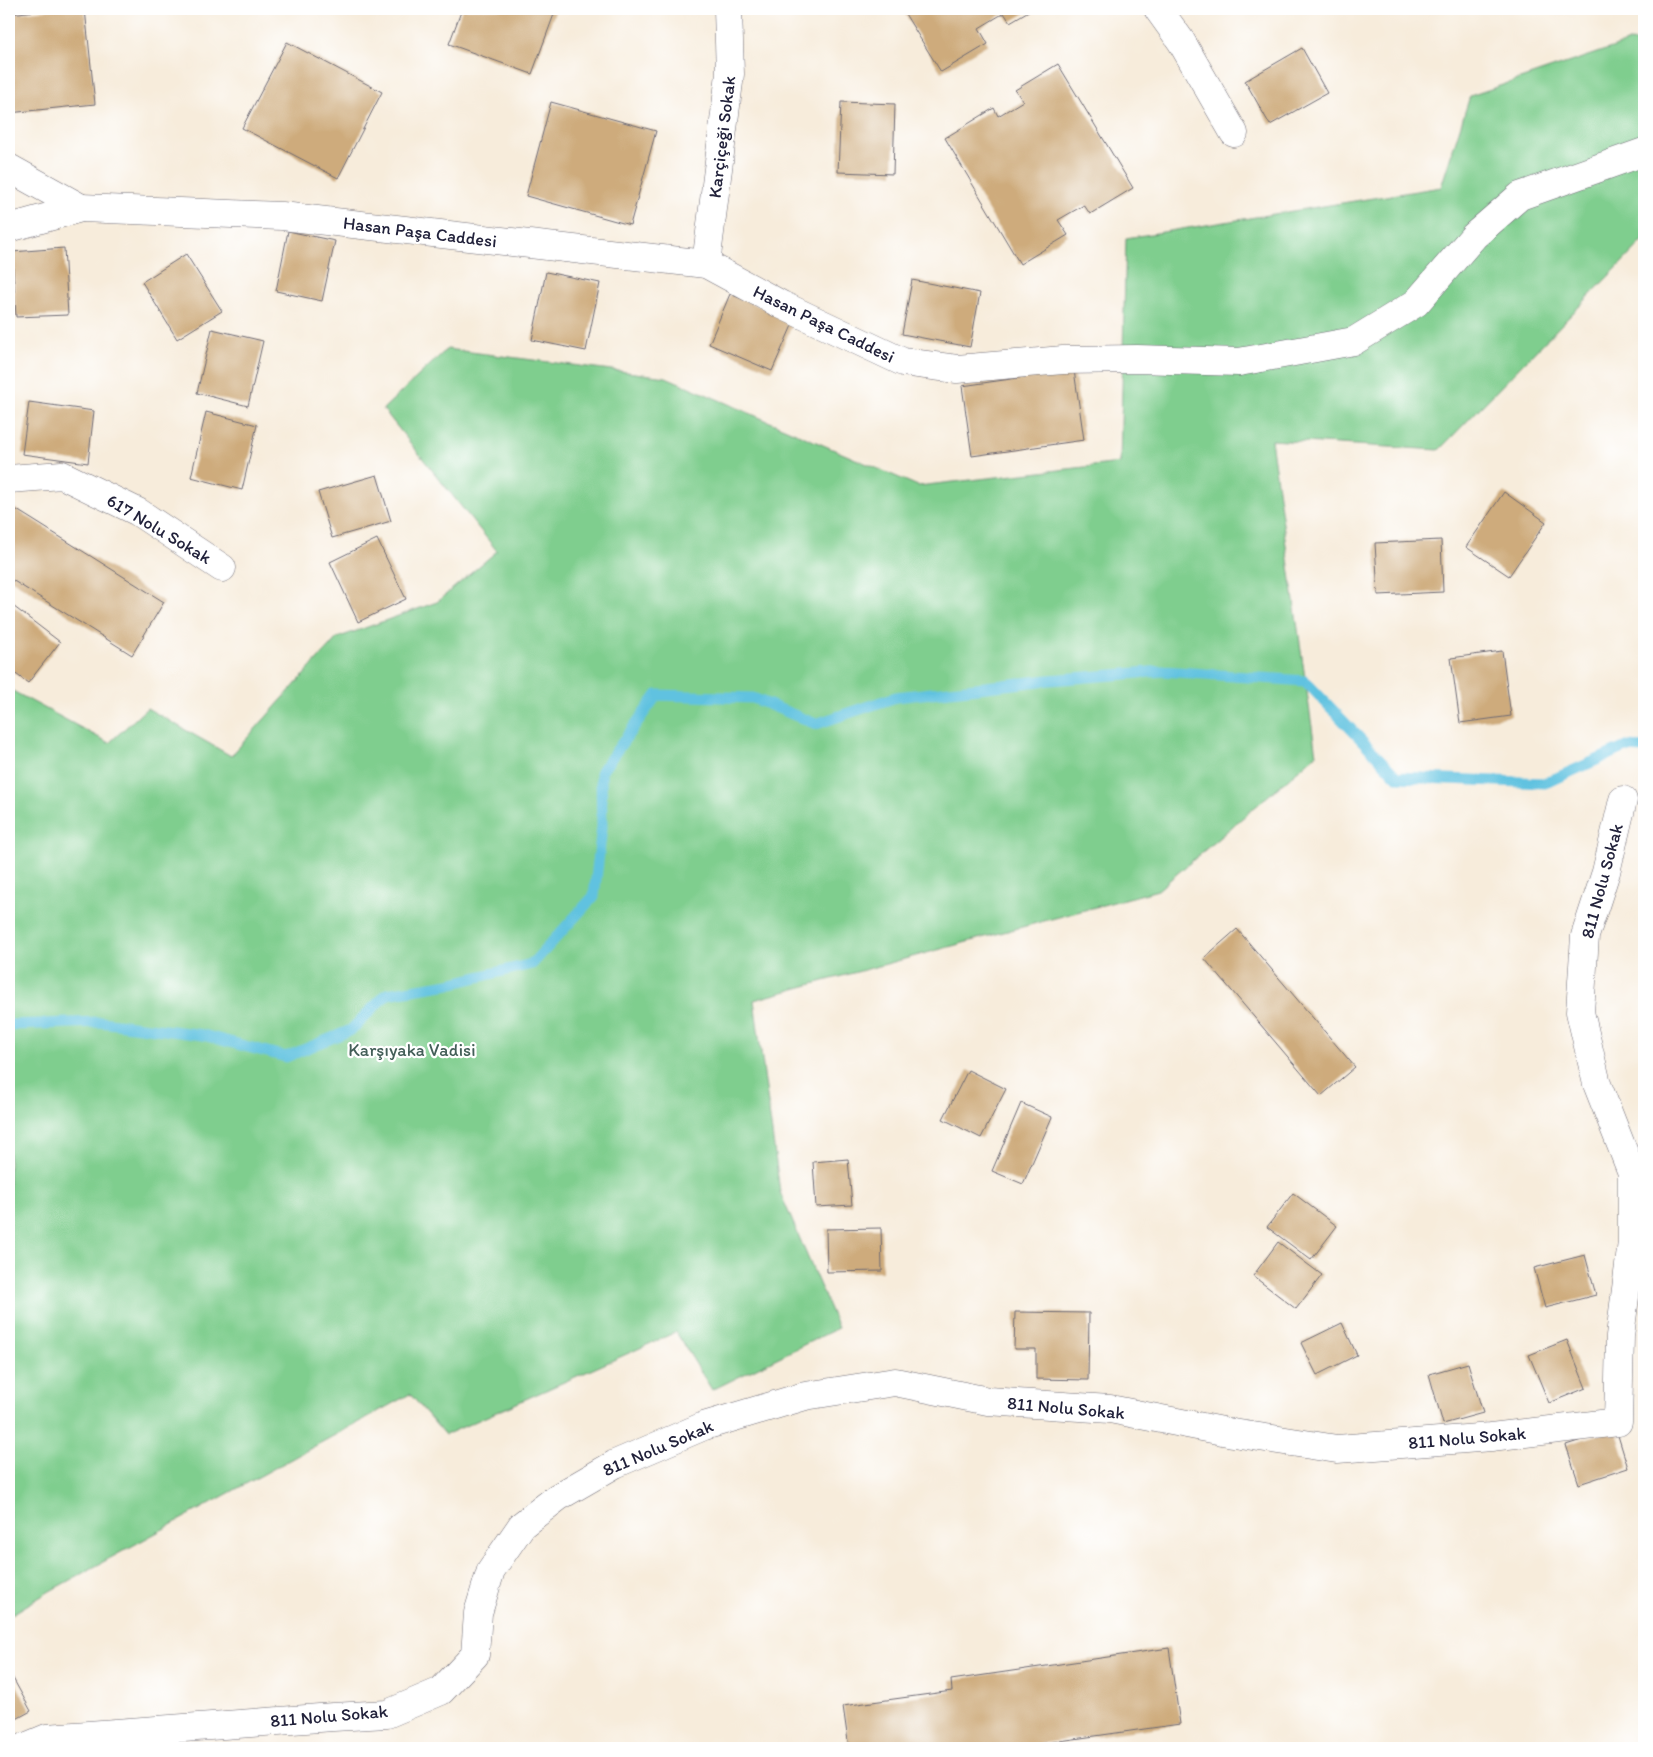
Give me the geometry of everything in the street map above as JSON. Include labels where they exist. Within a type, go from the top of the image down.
[{"type":"street","name":"Karçiçeği Sokak","points":[[706,264],[730,74],[728,9]]},
{"type":"street","points":[[1158,9],[1181,41],[1234,133]]},
{"type":"street","name":"Hasan Paşa Caddesi","points":[[9,228],[81,208],[282,216],[706,264],[782,304],[902,362],[956,369],[1063,360],[1138,359],[1239,362],[1354,341],[1416,303],[1474,236],[1520,196],[1644,152]]},
{"type":"street","points":[[9,168],[81,208]]},
{"type":"street","name":"617 Nolu Sokak","points":[[9,479],[62,476],[138,512],[222,568]]},
{"type":"street","name":"811 Nolu Sokak","points":[[23,1748],[47,1738],[387,1714],[441,1691],[475,1655],[478,1614],[491,1570],[522,1525],[558,1497],[615,1464],[704,1426],[805,1396],[895,1382],[988,1401],[1110,1410],[1233,1433],[1337,1449],[1491,1437],[1618,1422],[1620,1336],[1632,1242],[1632,1172],[1597,1084],[1580,1012],[1585,936],[1606,872],[1623,800]]},
{"type":"green space","name":"Karşıyaka Vadisi","points":[[1632,41],[1644,45],[1644,240],[1439,450],[1271,440],[1316,755],[1158,890],[754,1000],[780,1192],[838,1328],[712,1390],[676,1332],[445,1435],[410,1394],[50,1591],[9,1616],[9,689],[109,743],[147,708],[231,756],[337,638],[437,602],[497,551],[383,409],[447,349],[666,377],[918,486],[1120,463],[1126,238],[1441,187],[1470,96]]},
{"type":"building","points":[[55,9],[85,9],[95,104],[9,113],[9,14]]},
{"type":"building","points":[[462,9],[556,9],[532,74],[449,44]]},
{"type":"building","points":[[902,9],[1032,9],[1010,22],[1004,13],[979,28],[988,44],[941,72]]},
{"type":"building","points":[[287,42],[382,92],[338,178],[242,128]]},
{"type":"building","points":[[1302,48],[1327,93],[1270,125],[1245,81]]},
{"type":"building","points":[[1058,64],[1133,188],[1090,214],[1084,205],[1058,220],[1068,235],[1020,264],[945,138],[994,108],[998,116],[1023,101],[1015,90]]},
{"type":"building","points":[[551,102],[656,131],[630,225],[526,196]]},
{"type":"building","points":[[841,102],[895,104],[893,174],[838,172]]},
{"type":"building","points":[[288,231],[335,241],[322,301],[276,291]]},
{"type":"building","points":[[64,248],[68,315],[16,317],[12,252]]},
{"type":"building","points":[[186,254],[222,311],[177,339],[142,282]]},
{"type":"building","points":[[546,272],[600,283],[586,351],[532,340]]},
{"type":"building","points":[[912,280],[980,293],[970,347],[902,334]]},
{"type":"building","points":[[730,294],[794,321],[772,371],[709,344]]},
{"type":"building","points":[[212,329],[263,341],[248,406],[197,393]]},
{"type":"building","points":[[1074,370],[1084,440],[972,456],[962,386]]},
{"type":"building","points":[[29,402],[94,411],[88,463],[22,454]]},
{"type":"building","points":[[206,412],[257,425],[242,490],[191,477]]},
{"type":"building","points":[[377,475],[391,521],[332,538],[318,492]]},
{"type":"building","points":[[1504,492],[1546,522],[1509,576],[1466,547]]},
{"type":"building","points":[[9,505],[164,602],[132,655],[9,578]]},
{"type":"building","points":[[377,539],[406,599],[358,622],[330,562]]},
{"type":"building","points":[[1441,540],[1443,592],[1378,595],[1375,543]]},
{"type":"building","points":[[9,603],[60,642],[28,683],[9,669]]},
{"type":"building","points":[[1502,651],[1511,716],[1460,723],[1451,658]]},
{"type":"building","points":[[1237,929],[1355,1067],[1321,1096],[1204,958]]},
{"type":"building","points":[[968,1070],[1006,1089],[981,1138],[943,1119]]},
{"type":"building","points":[[1021,1103],[1052,1117],[1023,1184],[992,1171]]},
{"type":"building","points":[[848,1159],[852,1205],[816,1207],[813,1162]]},
{"type":"building","points":[[1293,1193],[1337,1226],[1311,1260],[1267,1227]]},
{"type":"building","points":[[881,1228],[882,1271],[827,1272],[826,1229]]},
{"type":"building","points":[[1278,1242],[1322,1275],[1296,1309],[1253,1276]]},
{"type":"building","points":[[1585,1255],[1596,1295],[1545,1308],[1534,1268]]},
{"type":"building","points":[[1015,1312],[1089,1313],[1088,1380],[1036,1379],[1036,1349],[1014,1349]]},
{"type":"building","points":[[1342,1323],[1357,1355],[1317,1375],[1301,1343]]},
{"type":"building","points":[[1567,1340],[1586,1388],[1549,1403],[1529,1355]]},
{"type":"building","points":[[1468,1363],[1483,1413],[1443,1424],[1429,1374]]},
{"type":"building","points":[[1616,1429],[1628,1468],[1579,1484],[1566,1445]]},
{"type":"building","points":[[1169,1648],[1180,1724],[1010,1748],[849,1748],[843,1706],[952,1691],[951,1680]]},
{"type":"building","points":[[9,1671],[31,1711],[9,1723]]},
{"type":"waterway","points":[[9,1025],[101,1022],[203,1035],[286,1057],[351,1030],[387,994],[449,984],[532,964],[594,896],[602,827],[601,772],[657,695],[753,698],[816,724],[896,697],[1049,680],[1163,671],[1305,681],[1397,777],[1545,783],[1626,747],[1644,748]]}]
